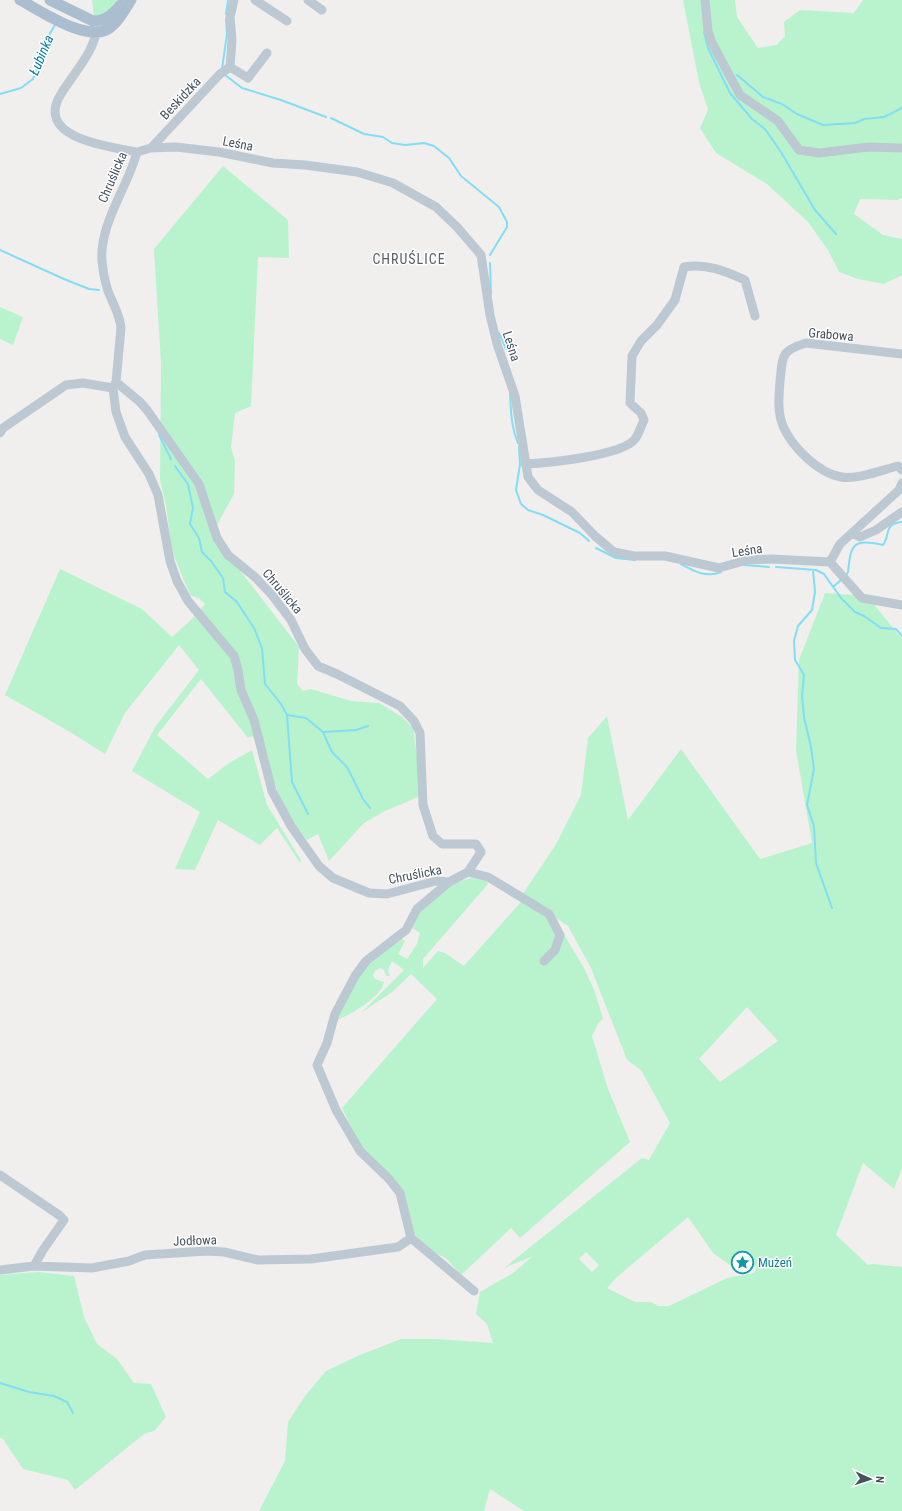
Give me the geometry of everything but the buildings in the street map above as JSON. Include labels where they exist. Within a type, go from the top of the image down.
[{"type":"main road","points":[[20,0],[82,32],[96,34],[107,30],[114,24],[132,0]]},
{"type":"main road","points":[[50,0],[94,20],[110,17],[127,0]]},
{"type":"main road","points":[[94,20],[96,34]]},
{"type":"street","points":[[234,0],[230,17],[232,40],[225,70],[248,78],[267,52]]},
{"type":"street","points":[[255,0],[287,21]]},
{"type":"street","points":[[308,0],[322,10]]},
{"type":"street","points":[[705,0],[708,31],[712,43],[740,94],[778,121],[800,150],[819,153],[869,147],[902,148]]},
{"type":"street","name":"Chruślicka","points":[[96,34],[89,52],[57,100],[57,119],[64,129],[80,139],[97,145],[138,152],[133,170],[112,211],[103,242],[102,260],[104,277],[120,321],[115,385],[116,412],[125,438],[149,474],[158,495],[170,561],[177,580],[188,601],[234,656],[241,690],[254,720],[272,791],[291,826],[319,866],[332,878],[368,893],[387,894],[436,881],[449,882],[468,872],[481,852],[476,844],[442,844],[433,836],[423,805],[420,733],[414,721],[400,706],[318,666],[305,649],[291,620],[276,601],[255,577],[228,555],[217,538],[199,484],[147,410],[140,402],[115,385]]},
{"type":"street","name":"Beskidzka","points":[[151,148],[225,70]]},
{"type":"street","name":"Leśna","points":[[138,152],[151,148],[176,147],[219,152],[273,163],[305,165],[357,172],[393,183],[436,207],[457,227],[482,255],[490,315],[497,344],[515,396],[528,477],[538,490],[572,512],[595,536],[614,552],[634,556],[665,556],[719,568],[747,560],[832,560]]},
{"type":"street","points":[[526,464],[551,463],[623,448],[635,439],[644,420],[641,413],[630,403],[632,356],[641,341],[657,325],[675,300],[684,267],[698,265],[723,270],[745,280],[756,316]]},
{"type":"street","name":"Grabowa","points":[[902,354],[806,343],[791,348],[783,357],[778,402],[783,426],[799,450],[822,471],[842,477],[866,474],[898,466],[902,470]]},
{"type":"street","points":[[0,433],[3,428],[66,385],[83,383],[115,385]]},
{"type":"street","points":[[902,483],[899,490],[840,544],[832,560],[862,598],[902,605]]},
{"type":"street","points":[[852,533],[860,537],[876,530],[902,512]]},
{"type":"street","points":[[468,872],[488,877],[550,914],[560,935],[554,950],[544,961]]},
{"type":"street","points":[[449,882],[417,909],[403,933],[366,961],[355,976],[335,1014],[327,1043],[317,1065],[336,1110],[360,1151],[389,1179],[400,1193],[411,1238],[474,1291]]},
{"type":"street","points":[[0,1175],[59,1215],[64,1220],[42,1250],[34,1266]]},
{"type":"street","name":"Jodłowa","points":[[0,1270],[34,1266],[92,1268],[129,1261],[145,1255],[207,1250],[224,1252],[258,1260],[311,1258],[398,1247],[411,1238]]},
{"type":"green space","points":[[92,0],[121,0],[105,14],[94,16]]},
{"type":"green space","points":[[683,0],[735,0],[737,17],[758,48],[777,45],[785,36],[784,22],[800,10],[854,13],[863,0],[902,0],[902,198],[897,200],[860,199],[854,214],[883,235],[902,239],[902,275],[884,284],[858,279],[839,272],[828,250],[808,222],[767,184],[716,153],[700,128],[708,110],[699,82]]},
{"type":"green space","points":[[223,166],[288,220],[289,258],[258,257],[251,406],[235,413],[231,447],[235,461],[234,494],[212,534],[299,647],[297,684],[303,691],[311,689],[351,701],[379,703],[402,717],[413,728],[417,756],[418,797],[385,811],[364,823],[329,861],[318,834],[307,840],[291,820],[271,777],[265,751],[252,736],[248,738],[201,679],[157,735],[208,779],[229,763],[252,750],[267,805],[301,860],[300,863],[277,828],[260,845],[218,820],[195,870],[175,869],[200,812],[132,771],[155,727],[199,670],[179,645],[125,713],[105,754],[5,695],[60,569],[142,609],[172,637],[193,618],[205,604],[200,599],[190,595],[172,551],[166,505],[160,480],[161,363],[154,249]]},
{"type":"green space","points":[[0,307],[23,317],[13,345],[0,339]]},
{"type":"green space","points":[[825,593],[867,596],[902,639],[902,1168],[894,1189],[863,1163],[836,1235],[868,1265],[873,1264],[902,1267],[902,1511],[524,1511],[490,1489],[484,1511],[259,1511],[285,1461],[288,1422],[305,1396],[326,1371],[360,1355],[401,1339],[436,1339],[493,1343],[487,1324],[476,1314],[480,1292],[513,1273],[533,1256],[504,1268],[642,1158],[649,1160],[670,1123],[641,1070],[627,1060],[591,968],[568,926],[522,895],[555,846],[581,795],[588,738],[607,716],[628,820],[681,749],[760,859],[812,843],[796,750],[799,660]],"holes":[[[747,1007],[778,1041],[720,1082],[699,1059]],[[688,1217],[713,1253],[737,1270],[757,1266],[754,1273],[727,1278],[669,1306],[658,1306],[651,1302],[635,1302],[607,1288],[617,1277]],[[586,1252],[599,1265],[592,1272],[579,1259]]]},
{"type":"green space","points":[[472,878],[487,881],[488,884],[423,959],[423,968],[438,951],[445,953],[464,966],[521,902],[545,915],[560,928],[584,968],[595,992],[603,1019],[599,1022],[592,1036],[608,1089],[630,1142],[520,1238],[511,1228],[461,1275],[447,1259],[432,1251],[412,1232],[405,1195],[359,1144],[342,1108],[437,999],[411,974],[392,992],[361,1013],[404,970],[392,961],[388,970],[390,976],[386,976],[384,970],[380,968],[375,971],[373,975],[375,979],[384,982],[378,993],[351,1014],[339,1019],[336,1018],[356,980],[367,966],[401,938],[405,941],[398,954],[407,959],[417,944],[420,933],[412,928],[415,918],[423,907],[449,886]]},
{"type":"green space","points":[[38,1272],[74,1276],[84,1317],[97,1344],[117,1359],[134,1383],[151,1384],[166,1417],[154,1431],[144,1434],[75,1490],[68,1480],[23,1469],[3,1439],[0,1438],[0,1275]]},
{"type":"waterway","points":[[226,14],[228,0]]},
{"type":"waterway","points":[[222,69],[227,34],[226,19]]},
{"type":"waterway","name":"Łubinka","points":[[0,94],[21,88],[33,79],[48,37],[56,23]]},
{"type":"waterway","points":[[704,32],[708,48],[730,93],[752,119],[765,129],[781,152],[815,210],[836,234]]},
{"type":"waterway","points":[[225,75],[242,88],[281,100],[326,117]]},
{"type":"waterway","points":[[737,75],[763,97],[782,104],[797,114],[823,125],[855,123],[864,119],[884,117],[902,108]]},
{"type":"waterway","points":[[331,118],[364,134],[383,137],[392,143],[405,145],[424,143],[434,146],[449,158],[461,176],[499,207],[507,222],[507,227],[490,255]]},
{"type":"waterway","points":[[0,250],[64,279],[89,289],[99,290]]},
{"type":"waterway","points":[[490,263],[491,294]]},
{"type":"waterway","points":[[499,333],[506,349]]},
{"type":"waterway","points":[[510,394],[511,413],[518,443]]},
{"type":"waterway","points":[[159,435],[171,459]]},
{"type":"waterway","points":[[519,447],[520,464],[516,490],[521,504],[528,510],[543,515],[580,533],[589,541]]},
{"type":"waterway","points":[[175,466],[188,484],[193,508],[190,524],[199,538],[202,552],[211,561],[223,578],[225,592],[237,602],[254,628],[262,648],[265,684],[281,704],[287,715],[306,718],[323,732],[332,752],[347,767],[363,799],[370,808]]},
{"type":"waterway","points":[[846,575],[848,572],[852,549],[855,545],[860,543],[883,545],[890,527],[896,523],[902,522]]},
{"type":"waterway","points":[[596,548],[616,558],[635,560]]},
{"type":"waterway","points":[[681,564],[700,573],[715,574],[721,572]]},
{"type":"waterway","points":[[744,565],[769,567]]},
{"type":"waterway","points":[[776,567],[816,570],[824,574],[841,598],[855,612],[864,616],[881,628],[896,629],[902,636]]},
{"type":"waterway","points":[[813,570],[815,592],[812,610],[798,626],[794,641],[795,660],[804,675],[802,696],[804,717],[811,747],[814,769],[807,805],[814,826],[816,863],[832,908]]},
{"type":"waterway","points":[[834,586],[841,580]]},
{"type":"waterway","points":[[287,715],[292,782],[308,814]]},
{"type":"waterway","points":[[324,732],[356,730],[368,726]]},
{"type":"waterway","points":[[0,1383],[29,1392],[54,1396],[67,1402],[73,1413]]},
{"type":"place","name":"Mużeń","points":[[743,1262]]},
{"type":"district","name":"CHRUŚLICE","points":[[409,259]]}]
